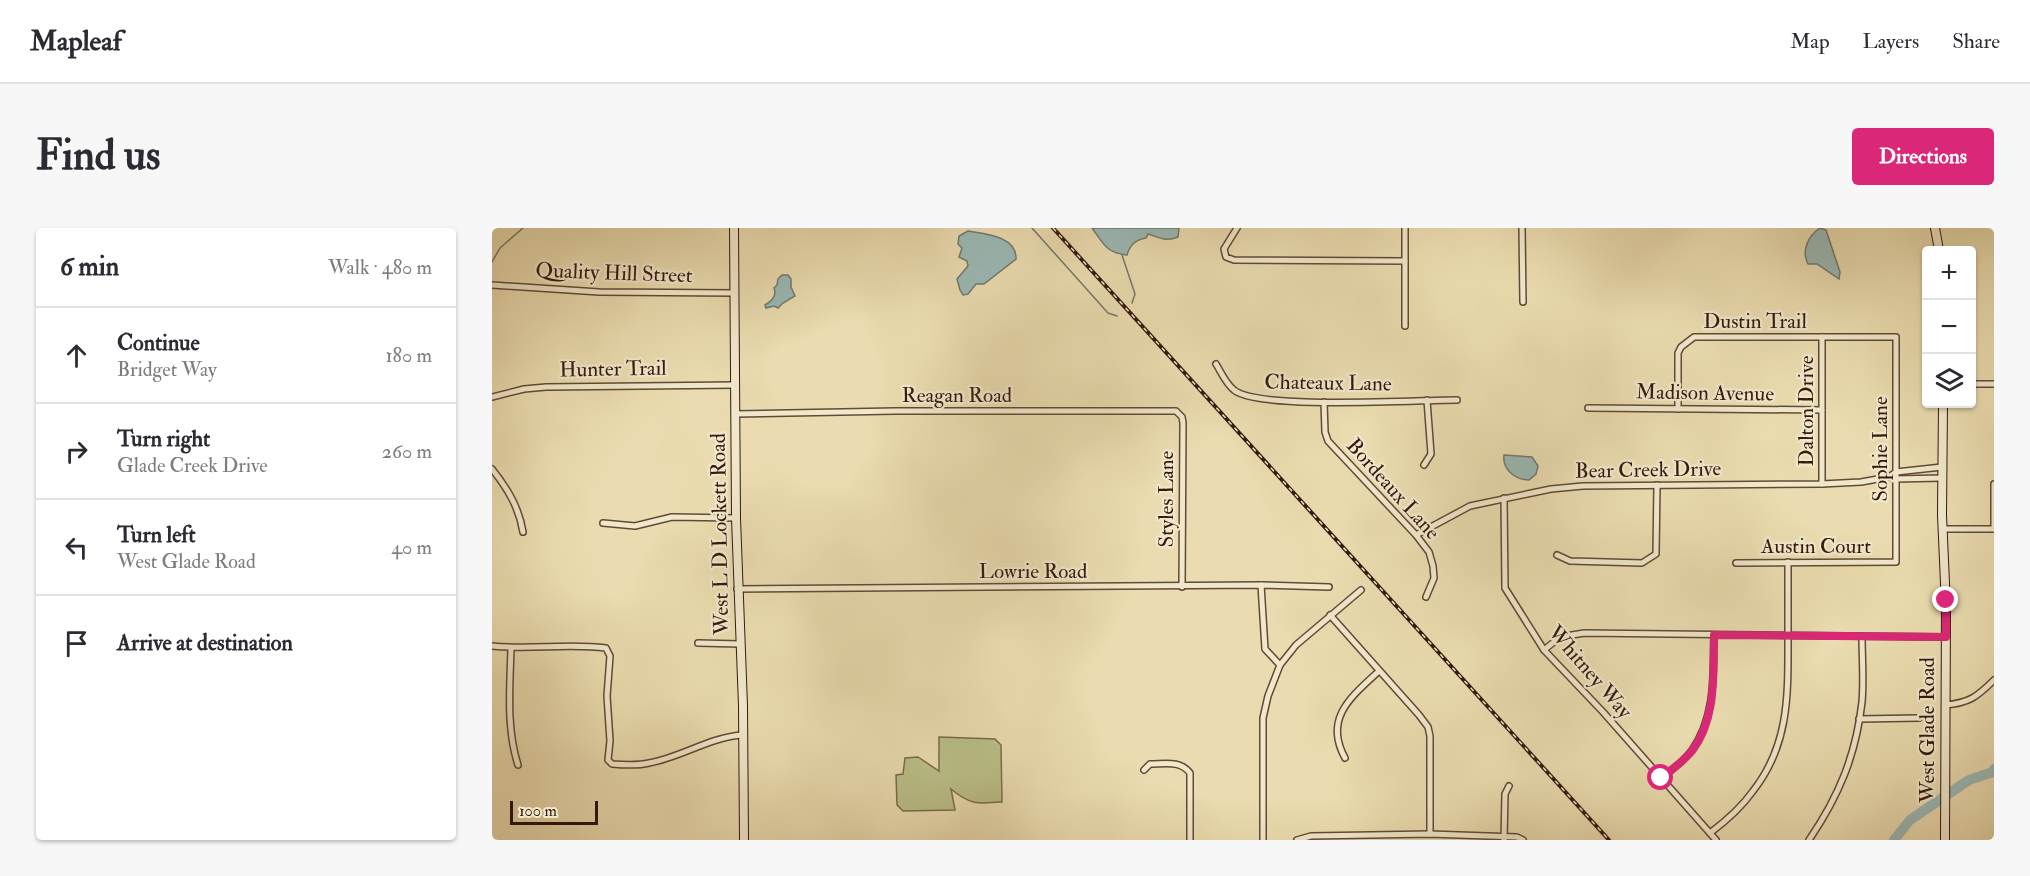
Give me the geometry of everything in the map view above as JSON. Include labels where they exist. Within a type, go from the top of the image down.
[{"type":"main road","name":"West L D Lockett Road","points":[[734,228],[735,518],[743,735],[744,840]]},
{"type":"main road","points":[[1935,228],[1938,246]]},
{"type":"main road","name":"West Glade Road","points":[[1942,408],[1942,529],[1946,600],[1945,840]]},
{"type":"street","points":[[1237,228],[1224,249],[1226,257],[1234,260],[1405,261]]},
{"type":"street","points":[[1405,228],[1405,326]]},
{"type":"street","points":[[1522,228],[1523,302]]},
{"type":"street","name":"Quality Hill Street","points":[[492,285],[599,292],[735,293]]},
{"type":"street","name":"Dustin Trail","points":[[1678,409],[1678,353],[1681,347],[1694,337],[1896,337]]},
{"type":"street","name":"Dalton Drive","points":[[1822,337],[1822,484]]},
{"type":"street","name":"Sophie Lane","points":[[1896,337],[1896,562]]},
{"type":"street","name":"Chateaux Lane","points":[[1216,364],[1234,391],[1248,398],[1324,402],[1457,400]]},
{"type":"street","name":"Hunter Trail","points":[[492,397],[524,389],[546,387],[735,384]]},
{"type":"street","points":[[1976,384],[1994,384]]},
{"type":"street","points":[[1424,465],[1431,454],[1427,400]]},
{"type":"street","name":"Bordeaux Lane","points":[[1324,402],[1325,432],[1328,441],[1416,535],[1429,552],[1434,578],[1426,597]]},
{"type":"street","name":"Madison Avenue","points":[[1588,408],[1712,411],[1822,410]]},
{"type":"street","name":"Reagan Road","points":[[735,414],[895,411],[1178,412]]},
{"type":"street","name":"Styles Lane","points":[[1178,412],[1183,423],[1182,587]]},
{"type":"street","name":"Bear Creek Drive","points":[[1416,535],[1470,506],[1551,489],[1583,486],[1861,482],[1889,477],[1896,472],[1942,467]]},
{"type":"street","points":[[492,468],[516,504],[523,532]]},
{"type":"street","points":[[1889,477],[1896,480],[1942,478]]},
{"type":"street","points":[[1942,529],[1994,529],[1994,484]]},
{"type":"street","points":[[1557,555],[1570,561],[1642,563],[1656,554],[1657,485]]},
{"type":"street","name":"Whitney Way","points":[[1504,498],[1505,588],[1544,650],[1604,712],[1716,840]]},
{"type":"street","points":[[603,523],[635,526],[672,517],[735,518]]},
{"type":"street","points":[[1710,833],[1742,805],[1755,790],[1778,744],[1787,707],[1788,562]]},
{"type":"street","name":"Austin Court","points":[[1736,563],[1896,562]]},
{"type":"street","points":[[1261,585],[1265,648],[1280,665]]},
{"type":"street","name":"Lowrie Road","points":[[737,590],[1261,585],[1329,587]]},
{"type":"street","points":[[1263,840],[1263,718],[1268,696],[1280,665],[1300,641],[1361,590]]},
{"type":"street","points":[[1330,615],[1428,727],[1430,834]]},
{"type":"street","points":[[1544,650],[1560,637],[1584,633],[1946,637]]},
{"type":"street","points":[[1661,778],[1692,750],[1708,720],[1712,702],[1714,635]]},
{"type":"street","points":[[1809,840],[1836,798],[1858,730],[1862,700],[1862,636]]},
{"type":"street","points":[[698,643],[740,644]]},
{"type":"street","points":[[492,646],[511,648],[570,645],[606,648],[610,656],[607,696],[610,733],[609,760],[612,764],[650,763],[727,736],[743,735]]},
{"type":"street","points":[[511,648],[510,700],[518,765]]},
{"type":"street","points":[[1346,758],[1337,740],[1341,715],[1351,698],[1380,671]]},
{"type":"street","points":[[1945,705],[1964,703],[1972,699],[1994,680]]},
{"type":"street","points":[[1859,719],[1919,718]]},
{"type":"street","points":[[1144,770],[1150,764],[1178,764],[1190,773],[1190,840]]},
{"type":"street","points":[[1504,839],[1505,795],[1509,786]]},
{"type":"street","points":[[1297,840],[1311,836],[1430,834],[1504,839],[1517,837],[1523,840]]},
{"type":"green space","points":[[939,737],[995,739],[1001,745],[1002,802],[969,801],[951,789],[955,810],[903,811],[897,805],[896,775],[903,774],[905,758],[918,757],[939,771]]},
{"type":"water","points":[[1092,228],[1179,228],[1178,237],[1170,239],[1148,234],[1146,238],[1139,240],[1130,248],[1127,255],[1110,250]]},
{"type":"water","points":[[1820,228],[1826,230],[1840,272],[1839,279],[1817,264],[1808,264],[1806,259],[1807,244]]},
{"type":"water","points":[[968,231],[991,235],[1006,241],[1015,251],[1016,259],[984,284],[976,284],[968,294],[963,295],[957,279],[968,266],[967,261],[959,257],[962,248],[958,244],[959,236]]},
{"type":"water","points":[[782,275],[788,275],[791,279],[791,287],[795,296],[778,308],[774,306],[766,308],[765,305],[773,298],[774,288]]},
{"type":"water","points":[[1504,455],[1532,457],[1538,466],[1536,474],[1529,480],[1514,476],[1505,465]]},
{"type":"waterway","points":[[492,262],[500,248],[523,228]]},
{"type":"waterway","points":[[1032,228],[1108,313],[1117,316]]},
{"type":"waterway","points":[[1122,255],[1135,294],[1132,303]]},
{"type":"waterway","points":[[1894,840],[1910,820],[1969,780],[1993,772],[1994,769]]},
{"type":"railway","points":[[1053,228],[1609,840]]},
{"type":"route","points":[[1661,778],[1683,761],[1692,750],[1708,720],[1712,702],[1714,635],[1946,637],[1946,600]]}]
